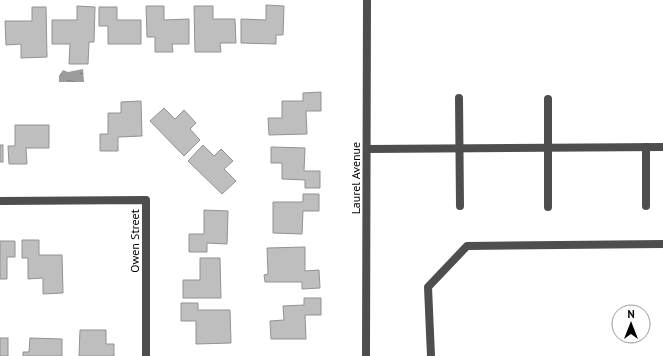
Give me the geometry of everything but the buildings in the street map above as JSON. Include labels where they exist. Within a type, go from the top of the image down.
[{"type":"street","name":"Laurel Avenue","points":[[366,356],[367,0]]},
{"type":"street","points":[[459,98],[460,206]]},
{"type":"street","points":[[548,99],[548,207]]},
{"type":"street","points":[[646,147],[646,206]]},
{"type":"street","points":[[367,149],[663,147]]},
{"type":"street","name":"Owen Street","points":[[0,201],[146,200],[146,356]]},
{"type":"street","points":[[430,356],[428,287],[467,246],[663,244]]},
{"type":"water","points":[[83,69],[84,82],[59,82],[59,76],[63,70],[68,72]]}]
